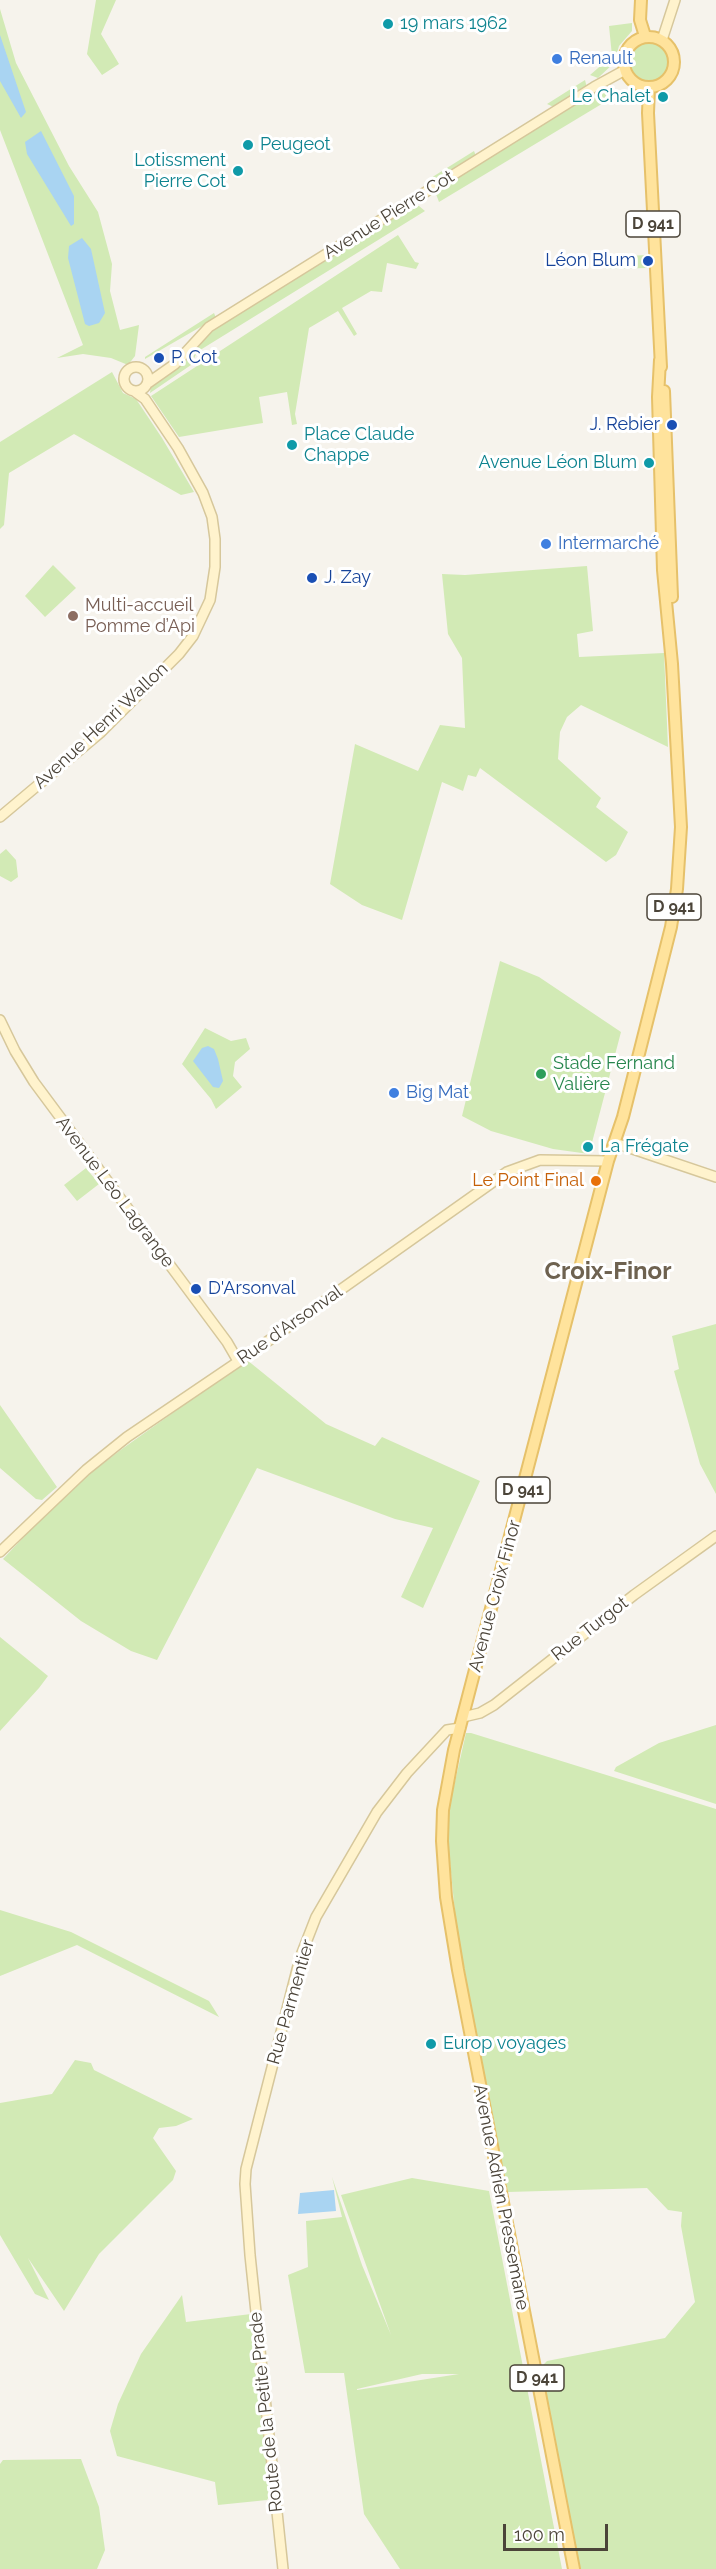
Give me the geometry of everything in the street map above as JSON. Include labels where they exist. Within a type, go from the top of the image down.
[{"type":"main road","points":[[641,0],[640,20],[645,36]]},
{"type":"main road","points":[[645,36],[662,40],[673,52],[674,67],[664,83],[649,88],[632,81],[625,70],[623,59],[627,48],[645,36]]},
{"type":"main road","name":"D 941","points":[[608,1161],[615,1143],[671,927],[677,890],[681,827],[664,497],[667,427],[660,360],[649,88]]},
{"type":"main road","name":"Avenue Croix Finor","points":[[463,1717],[608,1161]]},
{"type":"main road","name":"Avenue Adrien Pressemane","points":[[463,1717],[447,1781],[443,1810],[442,1841],[446,1896],[470,2037],[574,2569]]},
{"type":"street","points":[[662,40],[675,0]]},
{"type":"street","name":"Avenue Pierre Cot","points":[[147,385],[175,364],[209,327],[625,70]]},
{"type":"street","points":[[147,385],[134,391],[126,386],[125,373],[134,367],[145,371],[163,372]]},
{"type":"street","points":[[145,371],[147,385],[145,399]]},
{"type":"street","name":"Avenue Henri Wallon","points":[[0,817],[100,733],[170,662],[193,636],[210,600],[215,567],[212,517],[192,470],[145,399],[134,391]]},
{"type":"street","name":"Avenue Léo Lagrange","points":[[0,1020],[34,1082],[227,1342],[238,1361]]},
{"type":"street","points":[[615,1143],[716,1177]]},
{"type":"street","name":"Rue d'Arsonval","points":[[0,1552],[102,1456],[127,1437],[507,1172],[540,1160],[608,1161]]},
{"type":"street","name":"Rue Turgot","points":[[463,1717],[480,1713],[494,1705],[634,1595],[716,1536]]},
{"type":"street","name":"Rue Parmentier","points":[[250,2255],[246,2169],[300,1958],[316,1917],[377,1812],[407,1773],[447,1730],[460,1728]]},
{"type":"street","name":"Route de la Petite Prade","points":[[250,2255],[283,2569]]},
{"type":"green space","points":[[96,0],[116,0],[101,34],[119,64],[102,75],[87,54]]},
{"type":"green space","points":[[0,9],[16,63],[69,166],[98,212],[112,264],[110,291],[120,330],[139,325],[135,356],[128,365],[111,358],[83,354],[57,358],[83,345],[0,130]]},
{"type":"green space","points":[[632,23],[632,31],[619,46],[614,63],[598,78],[590,75],[612,56],[609,26]]},
{"type":"green space","points":[[649,41],[657,42],[663,47],[668,53],[668,69],[663,75],[657,80],[649,81],[641,80],[635,75],[630,69],[629,61],[630,53],[635,47],[641,42]]},
{"type":"green space","points":[[585,80],[587,88],[556,108],[547,104]]},
{"type":"green space","points":[[603,88],[607,95],[605,102],[439,202],[436,194],[438,189]]},
{"type":"green space","points":[[474,151],[476,156],[434,183],[426,181]]},
{"type":"green space","points":[[412,205],[419,206],[425,211],[197,352],[191,365],[150,393],[151,385],[205,335]]},
{"type":"green space","points":[[398,235],[415,262],[419,263],[416,269],[387,263],[382,292],[371,291],[342,308],[357,334],[354,336],[338,311],[309,328],[295,414],[297,424],[292,425],[287,392],[259,397],[263,423],[179,437],[151,396]]},
{"type":"green space","points":[[647,255],[647,268],[605,269],[605,257]]},
{"type":"green space","points":[[214,313],[216,318],[145,359],[145,357]]},
{"type":"green space","points":[[112,372],[123,393],[136,399],[194,492],[181,495],[74,434],[9,473],[4,525],[0,529],[0,442]]},
{"type":"green space","points":[[53,565],[76,588],[45,617],[25,596]]},
{"type":"green space","points":[[587,566],[593,631],[577,634],[579,657],[664,653],[668,747],[581,705],[567,717],[560,732],[558,759],[601,798],[596,807],[628,832],[616,855],[606,862],[480,768],[476,777],[468,775],[463,791],[442,782],[402,920],[362,905],[330,884],[355,744],[418,771],[440,725],[465,728],[462,658],[448,634],[442,574],[465,575]]},
{"type":"green space","points":[[6,849],[16,860],[18,877],[11,882],[0,876],[0,854]]},
{"type":"green space","name":"Stade Fernand Valière","points":[[500,961],[539,977],[621,1032],[589,1154],[553,1149],[491,1131],[462,1116]]},
{"type":"green space","points":[[205,1028],[231,1041],[246,1038],[250,1049],[235,1062],[233,1076],[242,1087],[216,1109],[211,1099],[182,1064]]},
{"type":"green space","points":[[86,1168],[99,1184],[77,1201],[64,1185]]},
{"type":"green space","points":[[716,1324],[716,1494],[700,1464],[674,1371],[679,1369],[672,1336]]},
{"type":"green space","points":[[247,1360],[326,1424],[375,1446],[382,1437],[480,1481],[423,1608],[401,1597],[433,1528],[395,1519],[257,1468],[157,1660],[131,1651],[81,1621],[3,1559],[68,1490]]},
{"type":"green space","points":[[0,1405],[57,1487],[42,1500],[36,1499],[0,1468]]},
{"type":"green space","points":[[0,1637],[48,1676],[0,1731]]},
{"type":"green space","points":[[716,1725],[716,1804],[614,1771],[616,1767],[659,1743]]},
{"type":"green space","points":[[466,1733],[716,1809],[716,2569],[578,2569],[541,2367],[547,2361],[665,2338],[695,2302],[681,2226],[682,2212],[668,2210],[647,2188],[508,2192],[459,1953],[448,1842],[447,1817]]},
{"type":"green space","points":[[0,1910],[71,1932],[209,2001],[219,2017],[77,1945],[0,1976]]},
{"type":"green space","points":[[75,2060],[91,2063],[94,2070],[193,2119],[176,2126],[159,2128],[153,2138],[176,2171],[173,2180],[99,2254],[64,2311],[28,2258],[49,2300],[35,2294],[0,2235],[0,2103],[52,2094]]},
{"type":"green space","points":[[332,2177],[362,2265],[391,2335],[341,2195],[412,2178],[489,2191],[562,2569],[400,2569],[364,2514],[344,2373],[305,2373],[288,2275],[308,2267],[306,2221],[342,2217]],"holes":[[[422,2374],[459,2374],[357,2390]]]},
{"type":"green space","points":[[182,2295],[186,2322],[251,2314],[270,2495],[267,2500],[218,2505],[215,2482],[117,2456],[110,2431],[118,2404],[141,2354]]},
{"type":"green space","points":[[81,2459],[99,2507],[105,2550],[97,2569],[0,2569],[0,2464],[3,2460]]},
{"type":"water","points":[[0,35],[26,112],[21,118],[0,81]]},
{"type":"water","points":[[41,131],[74,196],[74,224],[71,226],[27,154],[25,142]]},
{"type":"water","points":[[82,238],[91,249],[105,313],[99,323],[89,326],[85,324],[68,258],[69,246]]},
{"type":"water","points":[[208,1046],[214,1049],[218,1059],[223,1081],[219,1088],[213,1087],[193,1061],[202,1048]]},
{"type":"water","points":[[334,2190],[336,2211],[298,2214],[300,2193]]},
{"type":"place","name":"19 mars 1962","points":[[388,24]]},
{"type":"place","name":"Renault","points":[[557,59]]},
{"type":"place","name":"Le Chalet","points":[[663,97]]},
{"type":"place","name":"Peugeot","points":[[248,145]]},
{"type":"place","name":"Lotissment Pierre Cot","points":[[238,171]]},
{"type":"place","name":"Léon Blum","points":[[648,261]]},
{"type":"place","name":"P. Cot","points":[[159,358]]},
{"type":"place","name":"J. Rebier","points":[[672,425]]},
{"type":"place","name":"Place Claude Chappe","points":[[292,445]]},
{"type":"place","name":"Avenue Léon Blum","points":[[649,463]]},
{"type":"place","name":"Intermarché","points":[[546,544]]},
{"type":"place","name":"J. Zay","points":[[312,578]]},
{"type":"place","name":"Multi-accueil Pomme d’Api","points":[[73,616]]},
{"type":"place","name":"Stade Fernand Valière","points":[[541,1074]]},
{"type":"place","name":"Big Mat","points":[[394,1093]]},
{"type":"place","name":"La Frégate","points":[[588,1147]]},
{"type":"place","name":"Le Point Final","points":[[596,1181]]},
{"type":"place","name":"D'Arsonval","points":[[196,1289]]},
{"type":"place","name":"Europ voyages","points":[[431,2044]]},
{"type":"district","name":"Croix-Finor","points":[[608,1272]]}]
